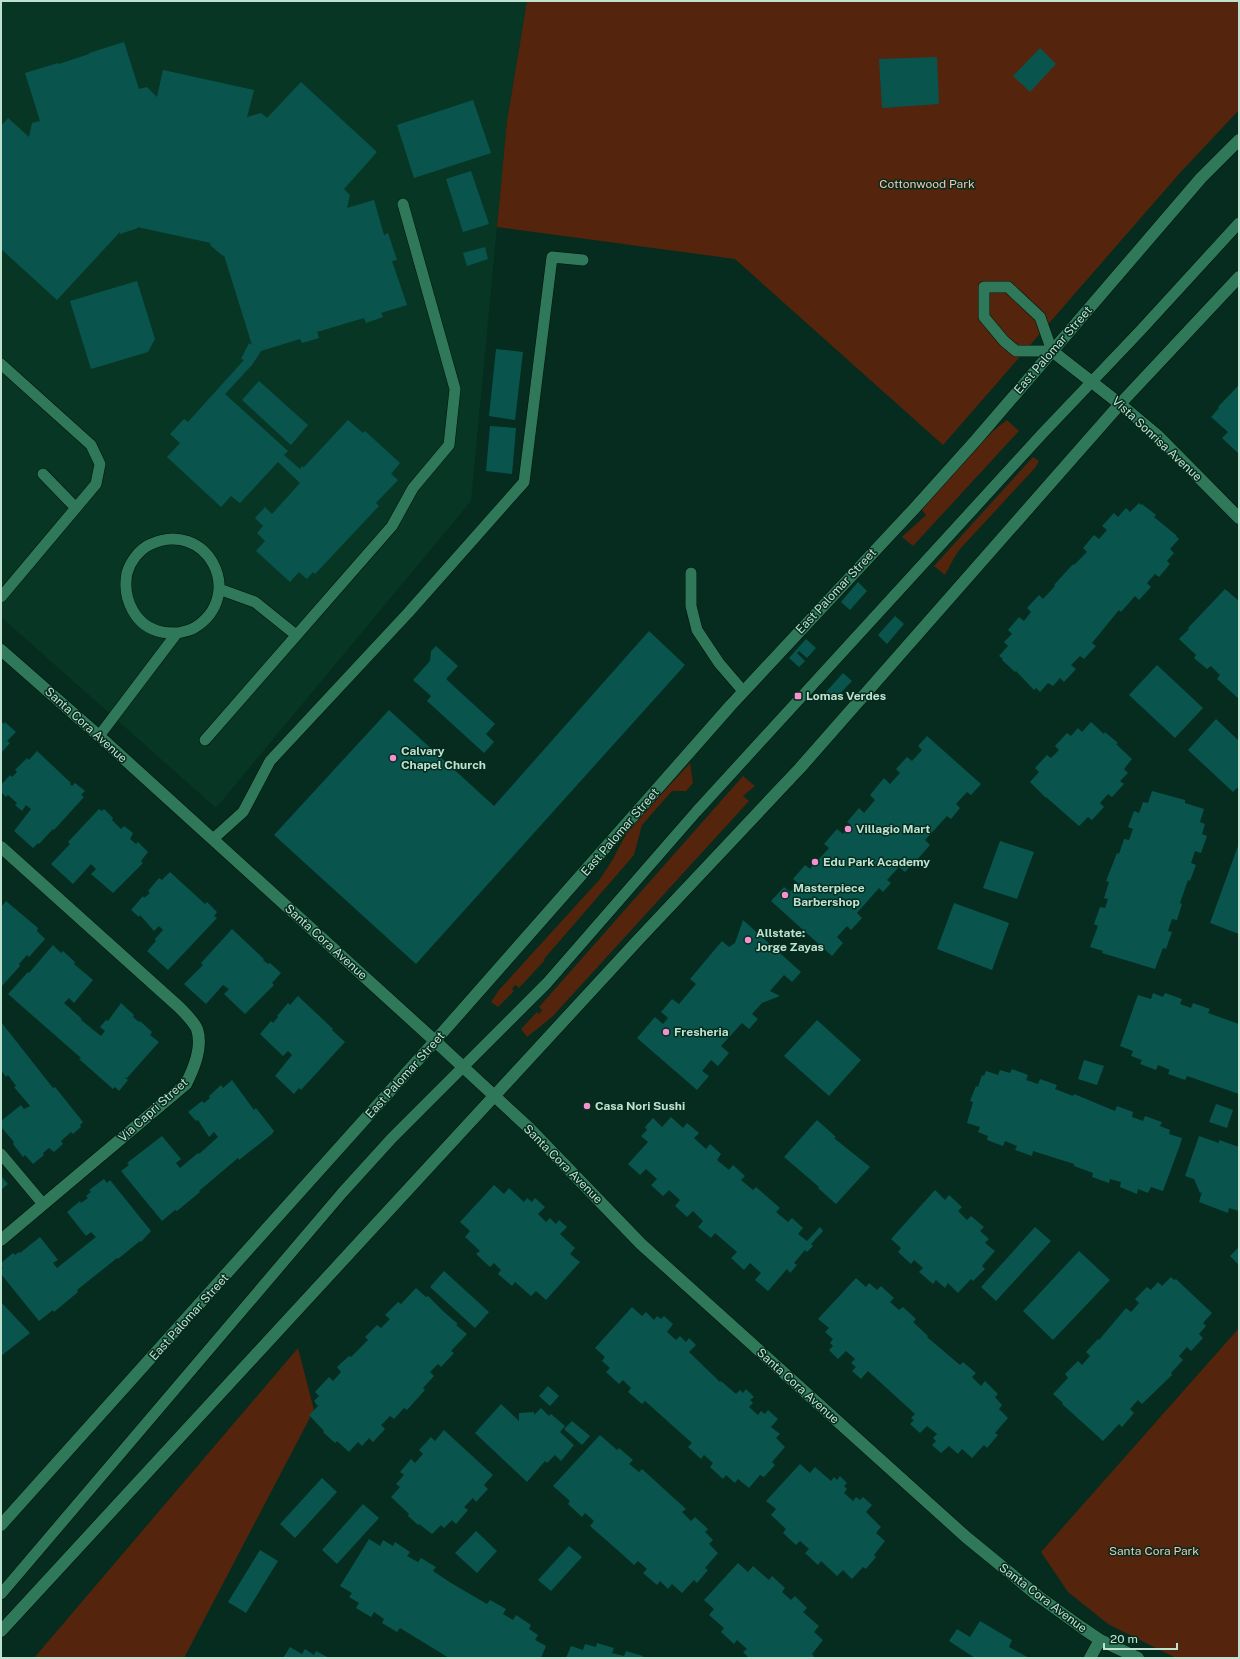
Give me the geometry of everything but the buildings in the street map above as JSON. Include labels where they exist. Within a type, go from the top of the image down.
[{"type":"main road","name":"East Palomar Street","points":[[1,1525],[435,1041],[743,691],[918,504],[1213,165],[1239,140]]},
{"type":"main road","points":[[1,1631],[494,1096],[800,768],[1120,404],[1239,277]]},
{"type":"main road","name":"Vista Sonrisa Avenue","points":[[1052,351],[1120,404],[1156,435],[1239,518]]},
{"type":"main road","name":"Santa Cora Avenue","points":[[1,650],[99,736],[435,1041],[529,1128],[641,1244],[966,1537],[1038,1596],[1100,1640],[1138,1658]]},
{"type":"main road","name":"Via Capri Street","points":[[1,847],[179,1007],[197,1029],[199,1045],[194,1069],[186,1084],[1,1240]]},
{"type":"main road","points":[[1090,1658],[1100,1640]]},
{"type":"lane","points":[[205,740],[392,526],[413,488],[449,445],[455,389],[403,204]]},
{"type":"lane","points":[[1,1594],[342,1193],[392,1138],[547,983],[696,812],[1239,223]]},
{"type":"lane","points":[[213,839],[243,812],[270,761],[408,613],[524,482],[552,256],[583,260]]},
{"type":"lane","points":[[984,287],[1008,287],[1040,317],[1052,351],[1016,351],[1004,341],[984,317],[984,287]]},
{"type":"lane","points":[[1,364],[91,445],[100,464],[96,484],[1,597]]},
{"type":"lane","points":[[43,474],[76,508]]},
{"type":"lane","points":[[173,538],[187,541],[200,548],[211,558],[218,573],[219,589],[216,605],[206,619],[193,629],[177,633],[160,632],[146,625],[134,614],[127,600],[125,586],[127,571],[134,558],[145,548],[158,541],[173,538]]},
{"type":"lane","points":[[691,573],[691,606],[697,630],[719,664],[743,691]]},
{"type":"lane","points":[[219,589],[255,602],[296,635]]},
{"type":"lane","points":[[99,736],[177,633]]},
{"type":"lane","points":[[1,1154],[44,1204]]},
{"type":"shaded area","points":[[1,1],[527,1],[507,121],[471,501],[216,808],[1,617]]},
{"type":"green space","name":"Cottonwood Park","points":[[527,1],[1239,1],[1239,110],[1179,174],[943,445],[735,259],[497,227],[507,121]]},
{"type":"green space","points":[[1007,420],[1019,431],[913,546],[902,537],[926,515],[921,509],[993,431]]},
{"type":"green space","points":[[1033,457],[1039,461],[1035,468],[960,549],[945,575],[934,566]]},
{"type":"green space","points":[[690,763],[693,783],[686,791],[672,791],[642,825],[634,855],[544,959],[545,960],[519,988],[515,985],[512,989],[514,991],[498,1007],[491,1002],[499,990],[600,879],[613,859],[627,832]]},
{"type":"green space","points":[[743,776],[755,786],[743,796],[749,801],[552,1017],[527,1037],[521,1029],[537,1012],[539,1014],[542,1010],[539,1007]]},
{"type":"green space","name":"Santa Cora Park","points":[[1239,1328],[1239,1658],[1176,1658],[1108,1624],[1068,1592],[1041,1552]]},
{"type":"green space","points":[[298,1348],[314,1410],[184,1658],[34,1658]]},
{"type":"place","name":"Lomas Verdes","points":[[798,696]]},
{"type":"place","name":"Calvary Chapel Church","points":[[393,758]]},
{"type":"place","name":"Villagio Mart","points":[[848,829]]},
{"type":"place","name":"Edu Park Academy","points":[[815,862]]},
{"type":"place","name":"Masterpiece Barbershop","points":[[785,895]]},
{"type":"place","name":"Allstate: Jorge Zayas","points":[[748,940]]},
{"type":"place","name":"Fresheria","points":[[666,1032]]},
{"type":"place","name":"Casa Nori Sushi","points":[[587,1106]]}]
